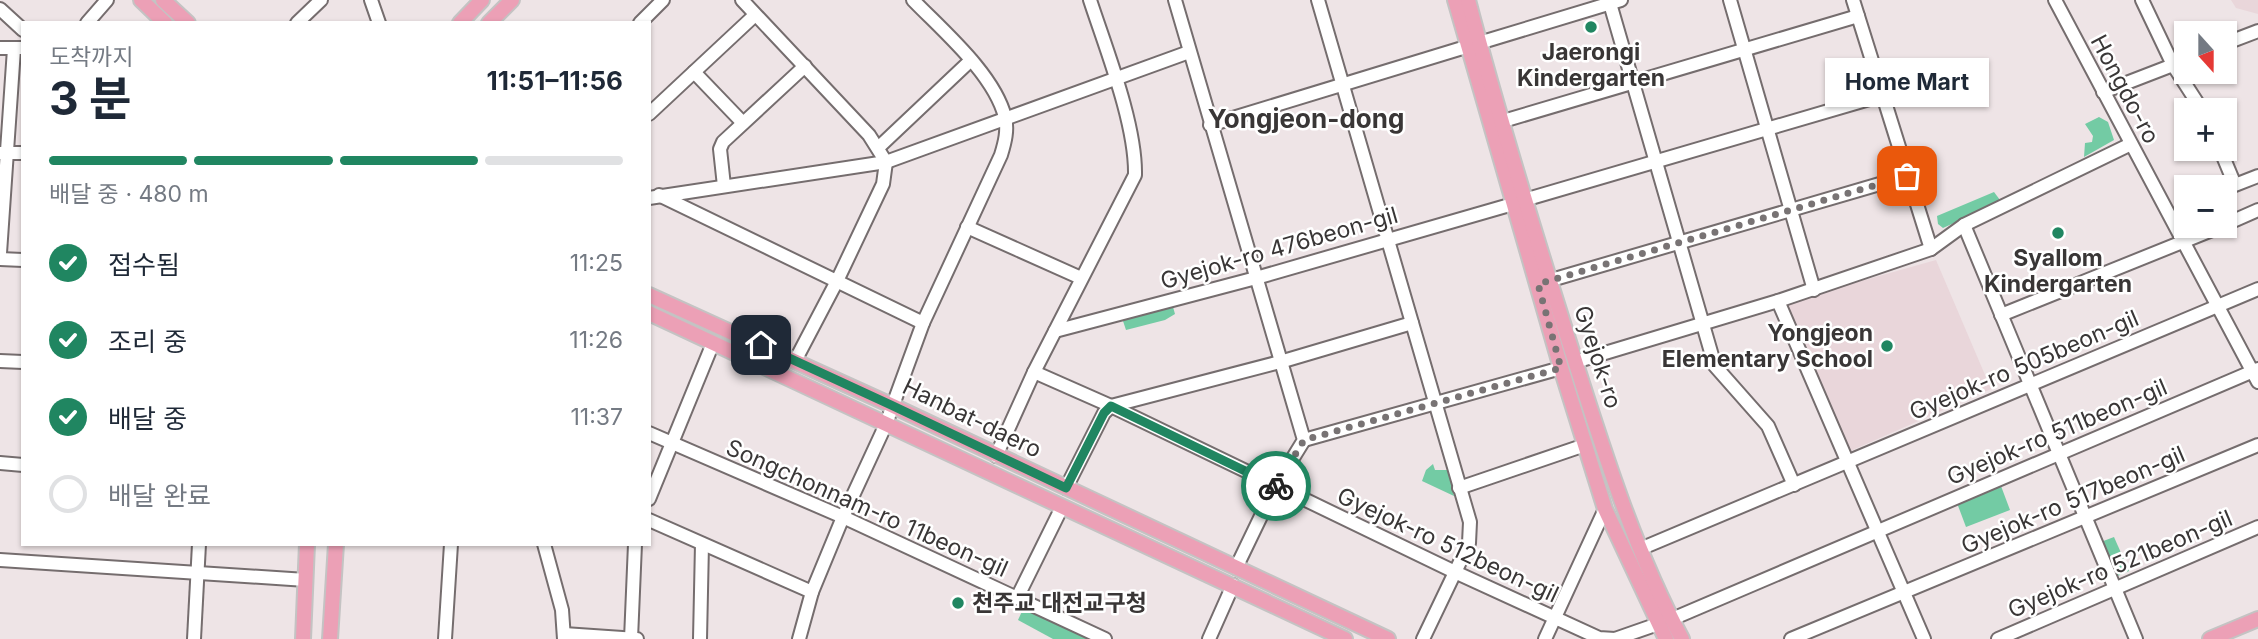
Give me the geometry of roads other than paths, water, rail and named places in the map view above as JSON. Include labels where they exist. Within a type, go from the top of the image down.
[{"type":"main road","points":[[141,0],[163,21]]},
{"type":"main road","points":[[163,0],[186,21]]},
{"type":"main road","points":[[462,21],[482,0]]},
{"type":"main road","points":[[491,21],[512,0]]},
{"type":"main road","name":"Gyejok-ro","points":[[1455,0],[1474,44],[1543,282],[1561,368],[1605,509],[1665,621],[1682,639]]},
{"type":"main road","name":"Gyejok-ro","points":[[1468,0],[1474,44]]},
{"type":"main road","name":"Gyejok-ro","points":[[1543,282],[1575,362],[1665,621],[1666,639]]},
{"type":"main road","name":"Hanbat-daero","points":[[651,296],[891,405],[1388,639]]},
{"type":"main road","name":"Hanbat-daero","points":[[651,314],[1345,639]]},
{"type":"main road","points":[[303,639],[307,546]]},
{"type":"main road","points":[[330,639],[336,546]]},
{"type":"main road","points":[[2210,639],[2258,619]]},
{"type":"street","points":[[89,21],[107,0]]},
{"type":"street","points":[[299,21],[321,0]]},
{"type":"street","points":[[371,0],[378,21]]},
{"type":"street","points":[[642,21],[663,0]]},
{"type":"street","points":[[741,0],[869,135],[886,162],[883,184],[795,361]]},
{"type":"street","points":[[799,639],[812,592],[842,517],[886,424],[923,323],[1001,155],[1006,137],[1005,117],[994,92],[970,61],[913,0]]},
{"type":"street","points":[[996,456],[1034,372],[1135,175],[1135,156],[1116,78],[1090,0]]},
{"type":"street","points":[[1175,0],[1304,440]]},
{"type":"street","points":[[1318,0],[1470,522],[1469,543],[1457,573],[1423,639]]},
{"type":"street","points":[[1730,0],[1814,290]]},
{"type":"street","points":[[1853,0],[1931,249]]},
{"type":"street","name":"Hongdo-ro","points":[[2055,0],[2256,374]]},
{"type":"street","points":[[2142,0],[2174,54]]},
{"type":"street","points":[[1210,125],[1613,1],[1633,84],[1715,366],[1768,426],[1794,485]]},
{"type":"street","points":[[0,9],[21,28]]},
{"type":"street","points":[[651,109],[755,15]]},
{"type":"street","points":[[1497,123],[1858,16]]},
{"type":"street","points":[[2237,39],[2258,31]]},
{"type":"street","points":[[0,48],[18,48],[3,153],[0,253]]},
{"type":"street","points":[[653,195],[886,162],[1189,52]]},
{"type":"street","points":[[879,147],[970,61]]},
{"type":"street","points":[[2103,92],[2174,64]]},
{"type":"street","points":[[724,186],[720,149],[723,142],[805,66]]},
{"type":"street","points":[[694,72],[743,123]]},
{"type":"street","name":"Gyejok-ro 476beon-gil","points":[[1055,331],[1256,278],[1882,95]]},
{"type":"street","points":[[1575,362],[1814,290],[1931,249],[1964,225],[2131,145]]},
{"type":"street","points":[[3,153],[21,153]]},
{"type":"street","points":[[2225,161],[2235,185],[2258,176]]},
{"type":"street","points":[[1543,282],[1907,176]]},
{"type":"street","points":[[653,195],[923,323]]},
{"type":"street","points":[[2237,219],[2258,210]]},
{"type":"street","points":[[1964,225],[2136,639]]},
{"type":"street","points":[[967,227],[1081,278]]},
{"type":"street","points":[[2001,314],[2194,238]]},
{"type":"street","points":[[0,259],[21,260]]},
{"type":"street","name":"Gyejok-ro 505beon-gil","points":[[1640,549],[2258,289]]},
{"type":"street","points":[[1778,301],[1924,639]]},
{"type":"street","points":[[1066,488],[1104,413],[1111,406],[1280,362],[1412,323]]},
{"type":"street","points":[[651,494],[713,343]]},
{"type":"street","points":[[0,361],[21,362]]},
{"type":"street","points":[[1236,568],[1275,486],[1304,440],[1561,368]]},
{"type":"street","name":"Gyejok-ro 512beon-gil","points":[[1034,372],[1599,638],[1615,639],[1665,621]]},
{"type":"street","name":"Gyejok-ro 511beon-gil","points":[[1665,621],[2057,454],[2256,374]]},
{"type":"street","name":"Songchonnam-ro 11beon-gil","points":[[651,434],[842,517],[1105,639]]},
{"type":"street","points":[[1459,488],[1585,445]]},
{"type":"street","name":"Gyejok-ro 517beon-gil","points":[[1791,639],[2258,445]]},
{"type":"street","points":[[0,463],[21,465]]},
{"type":"street","points":[[1017,598],[1062,507]]},
{"type":"street","points":[[1545,639],[1605,509]]},
{"type":"street","points":[[651,521],[812,592]]},
{"type":"street","name":"Gyejok-ro 521beon-gil","points":[[1998,639],[2258,527]]},
{"type":"street","points":[[700,639],[702,544]]},
{"type":"street","points":[[194,639],[199,546]]},
{"type":"street","points":[[445,639],[451,546]]},
{"type":"street","points":[[545,546],[562,610],[564,636],[637,639]]},
{"type":"street","points":[[631,639],[635,546]]},
{"type":"street","points":[[0,560],[306,580]]},
{"type":"street","points":[[1209,639],[1233,585]]},
{"type":"place","name":"Jaerongi Kindergarten","points":[[1591,27]]},
{"type":"place","name":"Home Mart","points":[[1907,176]]},
{"type":"place","name":"Syallom Kindergarten","points":[[2058,233]]},
{"type":"place","name":"Yongjeon Elementary School","points":[[1887,346]]},
{"type":"place","name":"천주교 대전교구청","points":[[958,603]]},
{"type":"district","name":"Yongjeon-dong","points":[[1306,118]]}]
